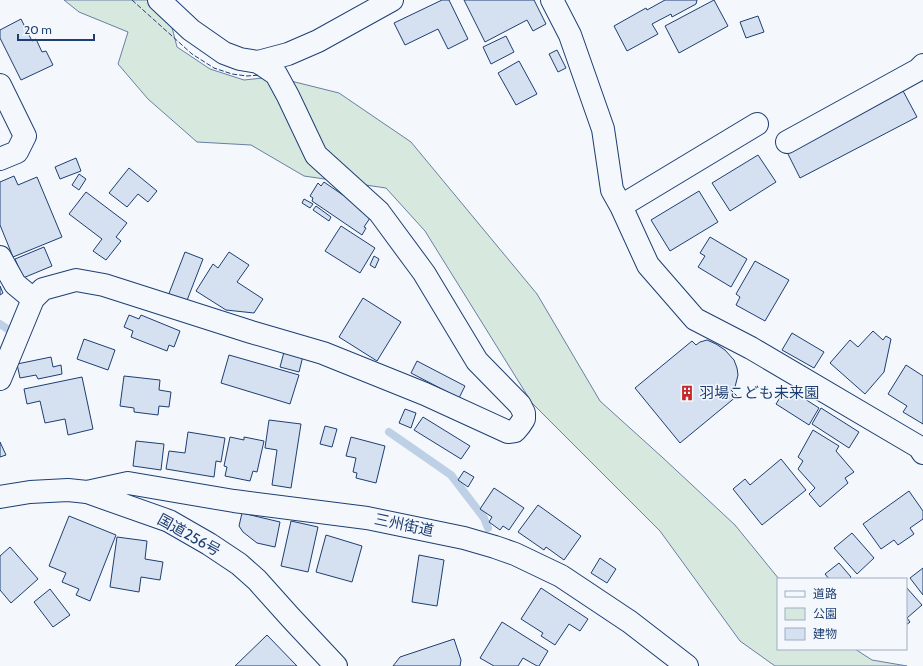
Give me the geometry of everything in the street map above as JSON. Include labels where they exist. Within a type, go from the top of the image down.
[{"type":"main road","points":[[0,379],[33,298],[43,289],[76,280],[104,285],[251,332],[323,352],[425,394],[508,432],[515,431],[524,419],[524,413],[520,405],[477,361],[424,273],[378,212],[316,154],[276,74],[258,62],[240,59],[224,53],[191,30],[159,0]]},
{"type":"main road","points":[[258,62],[288,54],[318,41],[392,0]]},
{"type":"main road","points":[[552,0],[570,35],[603,129],[612,190],[648,265],[695,319],[751,348],[919,447],[923,453]]},
{"type":"main road","points":[[787,142],[918,70],[923,65]]},
{"type":"main road","points":[[0,85],[25,136],[18,152],[0,159]]},
{"type":"main road","points":[[621,206],[757,124]]},
{"type":"main road","points":[[0,257],[15,284],[33,298]]},
{"type":"main road","name":"三州街道","points":[[87,492],[128,483],[234,501],[367,518],[464,538],[515,554],[561,576],[630,622],[688,666]]},
{"type":"main road","name":"国道256号","points":[[0,497],[30,492],[68,490],[87,492],[169,521],[209,544],[239,564],[257,580],[336,666]]},
{"type":"green space","points":[[64,0],[165,0],[177,47],[210,69],[244,80],[272,77],[339,93],[411,142],[537,294],[600,401],[735,525],[778,578],[777,650],[857,650],[872,660],[907,666],[775,666],[740,641],[660,531],[532,403],[425,231],[386,188],[304,176],[251,145],[197,142],[148,99],[118,64],[128,32],[79,12]]},
{"type":"building","points":[[442,0],[449,0],[468,39],[448,49],[438,29],[405,45],[394,23]]},
{"type":"building","points":[[464,0],[534,0],[546,24],[533,31],[527,20],[485,42]]},
{"type":"building","points":[[665,0],[697,0],[696,4],[672,17],[671,14],[652,24],[658,34],[627,51],[614,26],[646,8],[647,10]]},
{"type":"building","points":[[714,0],[728,26],[679,53],[665,26]]},
{"type":"building","points":[[758,16],[764,32],[746,38],[740,22]]},
{"type":"building","points":[[21,19],[32,41],[36,39],[42,52],[46,51],[53,65],[21,80],[0,38],[0,30]]},
{"type":"building","points":[[506,36],[514,52],[491,64],[483,47]]},
{"type":"building","points":[[557,50],[566,68],[558,72],[549,54]]},
{"type":"building","points":[[519,61],[537,94],[516,105],[498,73]]},
{"type":"building","points":[[902,89],[917,117],[800,178],[786,150]]},
{"type":"building","points":[[758,155],[776,182],[730,211],[712,183]]},
{"type":"building","points":[[76,158],[81,171],[60,179],[55,167]]},
{"type":"building","points":[[129,168],[157,191],[148,202],[138,194],[127,207],[109,193]]},
{"type":"building","points":[[79,174],[86,179],[79,190],[72,185]]},
{"type":"building","points":[[14,176],[18,185],[37,177],[62,237],[13,257],[0,225],[0,182]]},
{"type":"building","points":[[324,182],[372,215],[364,227],[366,228],[362,235],[312,201],[313,198],[310,196],[318,183],[321,186]]},
{"type":"building","points":[[699,191],[718,222],[670,251],[651,220]]},
{"type":"building","points":[[86,192],[127,223],[116,237],[121,241],[106,260],[93,251],[102,239],[69,214]]},
{"type":"building","points":[[304,199],[313,204],[310,208],[302,203]]},
{"type":"building","points":[[316,206],[331,217],[329,221],[313,210]]},
{"type":"building","points":[[341,226],[375,248],[360,273],[325,251]]},
{"type":"building","points":[[710,237],[747,259],[731,287],[698,267],[705,256],[700,253]]},
{"type":"building","points":[[44,247],[52,266],[23,278],[15,259]]},
{"type":"building","points":[[185,252],[203,259],[186,303],[168,296]]},
{"type":"building","points":[[229,252],[249,265],[237,282],[263,299],[254,313],[226,310],[196,291],[213,264],[218,268]]},
{"type":"building","points":[[374,256],[379,259],[375,268],[370,265]]},
{"type":"building","points":[[755,261],[789,280],[765,321],[736,305],[740,297],[736,294]]},
{"type":"building","points":[[0,286],[3,293],[0,295]]},
{"type":"building","points":[[363,298],[401,322],[377,361],[339,337]]},
{"type":"building","points":[[129,315],[139,319],[141,315],[180,331],[174,347],[169,345],[167,351],[131,337],[133,331],[124,327]]},
{"type":"building","points":[[873,331],[883,340],[886,336],[891,339],[884,372],[865,394],[830,363],[850,340],[858,347]]},
{"type":"building","points":[[792,333],[824,352],[814,368],[782,350]]},
{"type":"building","points":[[84,339],[115,350],[108,370],[77,359]]},
{"type":"building","name":"羽場こども未来園","points":[[707,340],[725,350],[734,360],[738,375],[735,387],[731,390],[737,396],[680,443],[635,388],[692,341],[696,345]]},
{"type":"building","points":[[284,352],[303,356],[299,372],[280,367]]},
{"type":"building","points":[[229,355],[299,375],[290,404],[221,383]]},
{"type":"building","points":[[51,357],[53,367],[61,365],[62,374],[38,379],[36,375],[20,378],[17,364]]},
{"type":"building","points":[[417,361],[465,386],[459,398],[411,373]]},
{"type":"building","points":[[906,365],[923,376],[923,424],[903,412],[907,406],[888,394]]},
{"type":"building","points":[[124,376],[160,380],[159,390],[171,392],[169,407],[159,406],[158,415],[134,412],[134,408],[120,406]]},
{"type":"building","points":[[82,377],[93,429],[68,435],[65,419],[45,423],[40,401],[27,404],[24,389]]},
{"type":"building","points":[[794,392],[819,408],[809,425],[776,404],[783,393],[790,398]]},
{"type":"building","points":[[821,408],[859,432],[849,448],[812,424]]},
{"type":"building","points":[[405,409],[416,413],[411,428],[399,423]]},
{"type":"building","points":[[423,417],[470,446],[461,459],[414,430]]},
{"type":"building","points":[[269,420],[301,424],[291,488],[272,485],[277,450],[265,448]]},
{"type":"building","points":[[325,426],[337,429],[332,447],[320,444]]},
{"type":"building","points":[[813,430],[839,446],[836,451],[854,472],[845,478],[848,483],[820,507],[809,494],[815,488],[798,469],[803,461],[798,457]]},
{"type":"building","points":[[188,432],[225,438],[221,462],[216,461],[214,477],[166,469],[169,451],[185,453]]},
{"type":"building","points":[[230,437],[244,440],[244,437],[264,441],[257,472],[253,471],[250,481],[225,476],[227,467],[224,466]]},
{"type":"building","points":[[351,437],[385,446],[376,483],[356,478],[357,473],[353,472],[356,458],[346,456]]},
{"type":"building","points":[[136,441],[164,444],[161,470],[133,466]]},
{"type":"building","points":[[0,442],[6,455],[0,457]]},
{"type":"building","points":[[781,459],[806,490],[762,525],[733,489],[745,479],[750,485]]},
{"type":"building","points":[[464,471],[474,477],[468,487],[458,480]]},
{"type":"building","points":[[494,488],[524,508],[509,530],[503,526],[500,530],[489,522],[492,517],[480,509]]},
{"type":"building","points":[[909,491],[923,511],[923,519],[910,528],[914,534],[898,545],[894,540],[881,549],[863,524]]},
{"type":"building","points":[[538,505],[581,536],[564,560],[546,547],[544,550],[518,532]]},
{"type":"building","points":[[242,513],[280,522],[275,547],[257,543],[243,532],[239,526]]},
{"type":"building","points":[[69,516],[116,535],[90,601],[76,595],[79,589],[62,582],[66,573],[49,566]]},
{"type":"building","points":[[291,521],[318,527],[308,572],[281,566]]},
{"type":"building","points":[[852,533],[874,558],[857,574],[834,548]]},
{"type":"building","points":[[326,535],[362,546],[352,582],[316,572]]},
{"type":"building","points":[[117,537],[147,541],[145,559],[163,562],[160,580],[141,577],[139,592],[110,587]]},
{"type":"building","points":[[10,547],[38,579],[11,603],[0,590],[0,556]]},
{"type":"building","points":[[419,555],[444,560],[437,606],[412,602]]},
{"type":"building","points":[[600,558],[616,569],[607,583],[591,573]]},
{"type":"building","points":[[839,563],[851,577],[828,578],[825,574]]},
{"type":"building","points":[[923,568],[923,595],[910,578]]},
{"type":"building","points":[[541,588],[588,619],[580,631],[569,624],[555,645],[541,636],[543,633],[521,619]]},
{"type":"building","points":[[907,588],[922,605],[907,618]]},
{"type":"building","points":[[50,589],[70,615],[53,627],[34,602]]},
{"type":"building","points":[[502,622],[548,651],[539,666],[523,658],[518,666],[494,666],[480,658]]},
{"type":"building","points":[[267,635],[297,666],[235,666]]},
{"type":"building","points":[[454,639],[461,660],[460,666],[393,666],[400,657]]},
{"type":"waterway","points":[[0,324],[9,330]]},
{"type":"waterway","points":[[389,432],[451,475],[484,518],[488,528]]},
{"type":"fence","points":[[132,0],[192,54],[214,68],[232,74],[247,76],[260,75]]},
{"type":"place","name":"羽場こども未来園","points":[[687,393]]}]
